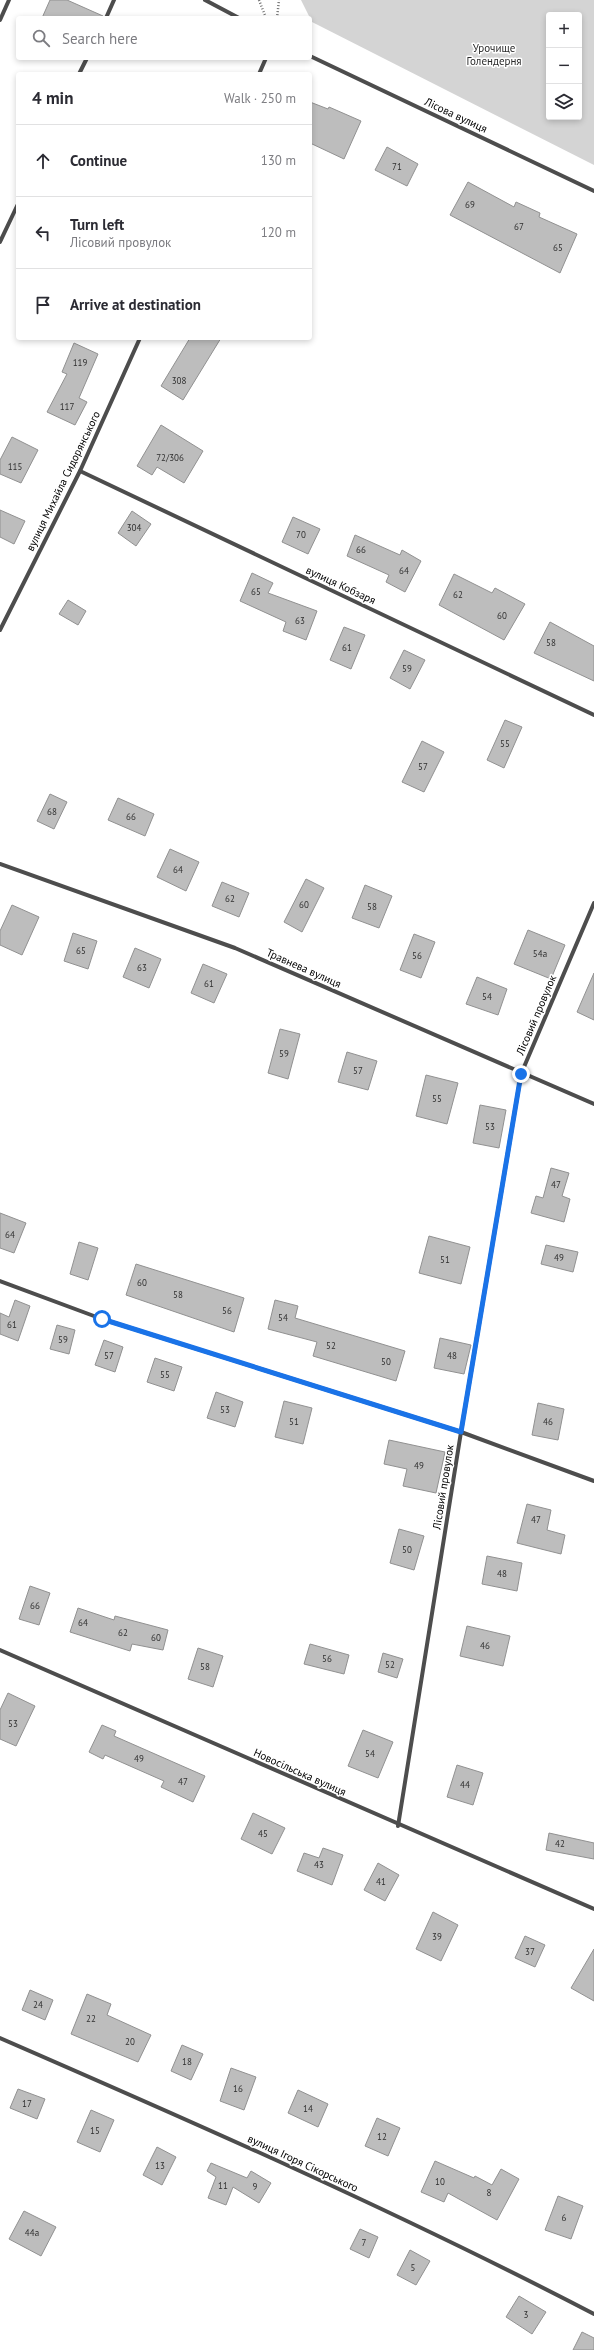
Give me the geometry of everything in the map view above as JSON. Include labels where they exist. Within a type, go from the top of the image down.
[{"type":"street","points":[[0,20],[9,0]]},
{"type":"street","points":[[107,16],[114,0]]},
{"type":"street","points":[[205,0],[235,16]]},
{"type":"street","name":"Лісова вулиця","points":[[312,57],[594,191]]},
{"type":"street","points":[[80,72],[86,60]]},
{"type":"street","points":[[260,72],[265,60]]},
{"type":"street","points":[[0,242],[16,208]]},
{"type":"street","name":"вулиця Михайла Сидорянського","points":[[0,630],[80,471],[139,340]]},
{"type":"street","name":"вулиця Кобзаря","points":[[80,471],[594,715]]},
{"type":"street","name":"Травнева вулиця","points":[[0,864],[235,948],[521,1074],[594,1104]]},
{"type":"street","name":"Лісовий провулок","points":[[398,1826],[461,1432],[521,1074],[594,903]]},
{"type":"street","points":[[0,1281],[102,1319],[461,1432],[594,1481]]},
{"type":"street","name":"Новосільська вулиця","points":[[0,1650],[398,1826],[594,1909]]},
{"type":"street","name":"вулиця Ігоря Сікорського","points":[[0,2038],[214,2131],[464,2248],[594,2314]]},
{"type":"path","points":[[259,0],[265,16]]},
{"type":"path","points":[[277,16],[279,0]]},
{"type":"green space","name":"Урочище Голендерня","points":[[301,0],[594,0],[594,165],[312,22],[312,16],[309,16]]},
{"type":"building","points":[[50,0],[67,0],[103,16],[43,16]]},
{"type":"building","points":[[312,103],[328,109],[329,107],[361,121],[344,159],[312,144]]},
{"type":"building","points":[[387,147],[418,164],[407,186],[375,170]]},
{"type":"building","points":[[468,182],[514,207],[516,202],[540,213],[539,217],[577,234],[560,273],[450,215]]},
{"type":"building","points":[[189,340],[220,340],[183,400],[161,386]]},
{"type":"building","points":[[74,343],[98,354],[79,398],[87,402],[75,425],[47,412],[67,374],[62,372]]},
{"type":"building","points":[[161,425],[203,451],[184,483],[157,467],[152,475],[137,466]]},
{"type":"building","points":[[12,437],[38,450],[21,483],[0,474],[0,460]]},
{"type":"building","points":[[0,510],[25,521],[14,544],[0,537]]},
{"type":"building","points":[[132,511],[151,524],[136,546],[118,533]]},
{"type":"building","points":[[293,517],[320,529],[308,554],[282,542]]},
{"type":"building","points":[[355,535],[400,555],[402,550],[421,561],[405,592],[386,582],[389,575],[347,556]]},
{"type":"building","points":[[252,573],[273,583],[268,593],[317,611],[306,640],[283,631],[286,622],[240,601]]},
{"type":"building","points":[[454,574],[492,593],[495,588],[525,604],[504,640],[439,605]]},
{"type":"building","points":[[68,600],[86,611],[78,625],[59,614]]},
{"type":"building","points":[[550,622],[594,646],[594,681],[534,653]]},
{"type":"building","points":[[344,627],[365,635],[351,669],[330,660]]},
{"type":"building","points":[[404,650],[425,660],[410,689],[390,678]]},
{"type":"building","points":[[505,720],[522,727],[504,768],[487,760]]},
{"type":"building","points":[[422,741],[444,752],[424,792],[402,782]]},
{"type":"building","points":[[50,794],[67,802],[54,829],[37,821]]},
{"type":"building","points":[[118,798],[154,814],[145,836],[108,820]]},
{"type":"building","points":[[170,849],[199,862],[186,891],[157,877]]},
{"type":"building","points":[[306,879],[324,888],[302,932],[284,922]]},
{"type":"building","points":[[222,882],[249,893],[239,917],[212,906]]},
{"type":"building","points":[[365,885],[392,896],[379,928],[352,918]]},
{"type":"building","points":[[12,905],[39,917],[22,955],[0,945],[0,931]]},
{"type":"building","points":[[528,930],[565,945],[551,979],[514,964]]},
{"type":"building","points":[[73,933],[97,941],[88,969],[64,961]]},
{"type":"building","points":[[414,934],[435,942],[421,978],[400,970]]},
{"type":"building","points":[[135,948],[161,959],[149,988],[123,977]]},
{"type":"building","points":[[203,964],[227,974],[214,1003],[191,993]]},
{"type":"building","points":[[594,973],[594,1020],[577,1012]]},
{"type":"building","points":[[477,977],[507,989],[498,1015],[466,1004]]},
{"type":"building","points":[[280,1029],[300,1034],[288,1079],[268,1073]]},
{"type":"building","points":[[347,1052],[377,1061],[368,1090],[338,1082]]},
{"type":"building","points":[[426,1075],[458,1083],[447,1124],[416,1116]]},
{"type":"building","points":[[480,1105],[506,1110],[499,1148],[473,1143]]},
{"type":"building","points":[[551,1168],[569,1173],[562,1196],[570,1199],[564,1222],[531,1213],[536,1196],[543,1198]]},
{"type":"building","points":[[0,1213],[26,1223],[14,1253],[0,1248]]},
{"type":"building","points":[[429,1236],[470,1247],[461,1284],[419,1273]]},
{"type":"building","points":[[79,1242],[98,1248],[88,1280],[70,1274]]},
{"type":"building","points":[[546,1245],[578,1252],[573,1272],[541,1264]]},
{"type":"building","points":[[136,1264],[244,1298],[234,1332],[126,1295]]},
{"type":"building","points":[[15,1300],[30,1306],[18,1341],[0,1334],[0,1313],[9,1317]]},
{"type":"building","points":[[275,1300],[298,1306],[295,1318],[405,1351],[396,1381],[313,1356],[317,1342],[268,1329]]},
{"type":"building","points":[[57,1325],[75,1330],[69,1354],[50,1349]]},
{"type":"building","points":[[440,1338],[471,1345],[464,1374],[434,1368]]},
{"type":"building","points":[[104,1340],[123,1347],[115,1372],[95,1365]]},
{"type":"building","points":[[155,1358],[182,1367],[174,1391],[147,1382]]},
{"type":"building","points":[[216,1392],[243,1402],[235,1427],[207,1418]]},
{"type":"building","points":[[284,1401],[312,1408],[303,1444],[275,1437]]},
{"type":"building","points":[[538,1403],[564,1409],[558,1440],[532,1435]]},
{"type":"building","points":[[389,1440],[445,1452],[436,1493],[403,1486],[407,1469],[384,1464]]},
{"type":"building","points":[[527,1504],[551,1510],[547,1530],[565,1535],[561,1554],[517,1543]]},
{"type":"building","points":[[399,1529],[424,1536],[414,1570],[390,1563]]},
{"type":"building","points":[[487,1556],[522,1563],[517,1591],[482,1584]]},
{"type":"building","points":[[30,1586],[50,1593],[39,1625],[19,1619]]},
{"type":"building","points":[[78,1608],[114,1620],[115,1616],[168,1630],[163,1650],[132,1644],[130,1651],[70,1632]]},
{"type":"building","points":[[467,1626],[510,1636],[503,1666],[460,1656]]},
{"type":"building","points":[[310,1644],[349,1655],[344,1674],[304,1664]]},
{"type":"building","points":[[198,1648],[223,1656],[213,1687],[188,1679]]},
{"type":"building","points":[[383,1653],[403,1659],[397,1678],[378,1672]]},
{"type":"building","points":[[8,1693],[35,1706],[16,1746],[0,1739],[0,1710]]},
{"type":"building","points":[[102,1725],[116,1731],[114,1736],[205,1776],[193,1802],[161,1787],[164,1781],[105,1755],[103,1759],[89,1752]]},
{"type":"building","points":[[363,1730],[393,1742],[378,1778],[348,1766]]},
{"type":"building","points":[[457,1765],[483,1773],[473,1805],[447,1797]]},
{"type":"building","points":[[253,1813],[285,1828],[272,1854],[241,1839]]},
{"type":"building","points":[[549,1833],[594,1843],[594,1859],[546,1850]]},
{"type":"building","points":[[323,1848],[343,1855],[332,1885],[297,1871],[304,1853],[319,1858]]},
{"type":"building","points":[[378,1863],[399,1875],[385,1901],[364,1890]]},
{"type":"building","points":[[433,1912],[458,1925],[441,1961],[416,1949]]},
{"type":"building","points":[[525,1936],[545,1945],[535,1967],[515,1958]]},
{"type":"building","points":[[594,1949],[594,2001],[571,1988]]},
{"type":"building","points":[[30,1990],[53,2000],[45,2020],[22,2010]]},
{"type":"building","points":[[87,1994],[111,2004],[107,2015],[151,2035],[138,2062],[71,2034]]},
{"type":"building","points":[[182,2045],[203,2054],[191,2080],[171,2071]]},
{"type":"building","points":[[231,2068],[256,2077],[244,2110],[220,2101]]},
{"type":"building","points":[[18,2089],[45,2099],[37,2119],[10,2108]]},
{"type":"building","points":[[298,2090],[328,2104],[318,2127],[288,2113]]},
{"type":"building","points":[[91,2110],[114,2120],[100,2152],[77,2142]]},
{"type":"building","points":[[377,2118],[400,2128],[388,2156],[365,2146]]},
{"type":"building","points":[[157,2147],[176,2157],[162,2185],[143,2175]]},
{"type":"building","points":[[435,2161],[474,2178],[475,2176],[492,2185],[501,2169],[519,2179],[497,2220],[448,2193],[444,2202],[421,2192]]},
{"type":"building","points":[[211,2163],[247,2178],[251,2171],[271,2183],[259,2203],[233,2187],[226,2205],[208,2198],[216,2177],[207,2171]]},
{"type":"building","points":[[558,2196],[583,2206],[571,2239],[545,2230]]},
{"type":"building","points":[[24,2211],[56,2227],[41,2256],[9,2239]]},
{"type":"building","points":[[360,2229],[378,2237],[369,2258],[350,2249]]},
{"type":"building","points":[[410,2250],[430,2261],[416,2285],[397,2275]]},
{"type":"building","points":[[519,2296],[546,2312],[532,2334],[506,2317]]},
{"type":"building","points":[[582,2332],[594,2338],[594,2350],[573,2350]]},
{"type":"route","points":[[102,1319],[461,1432],[521,1074]]}]
